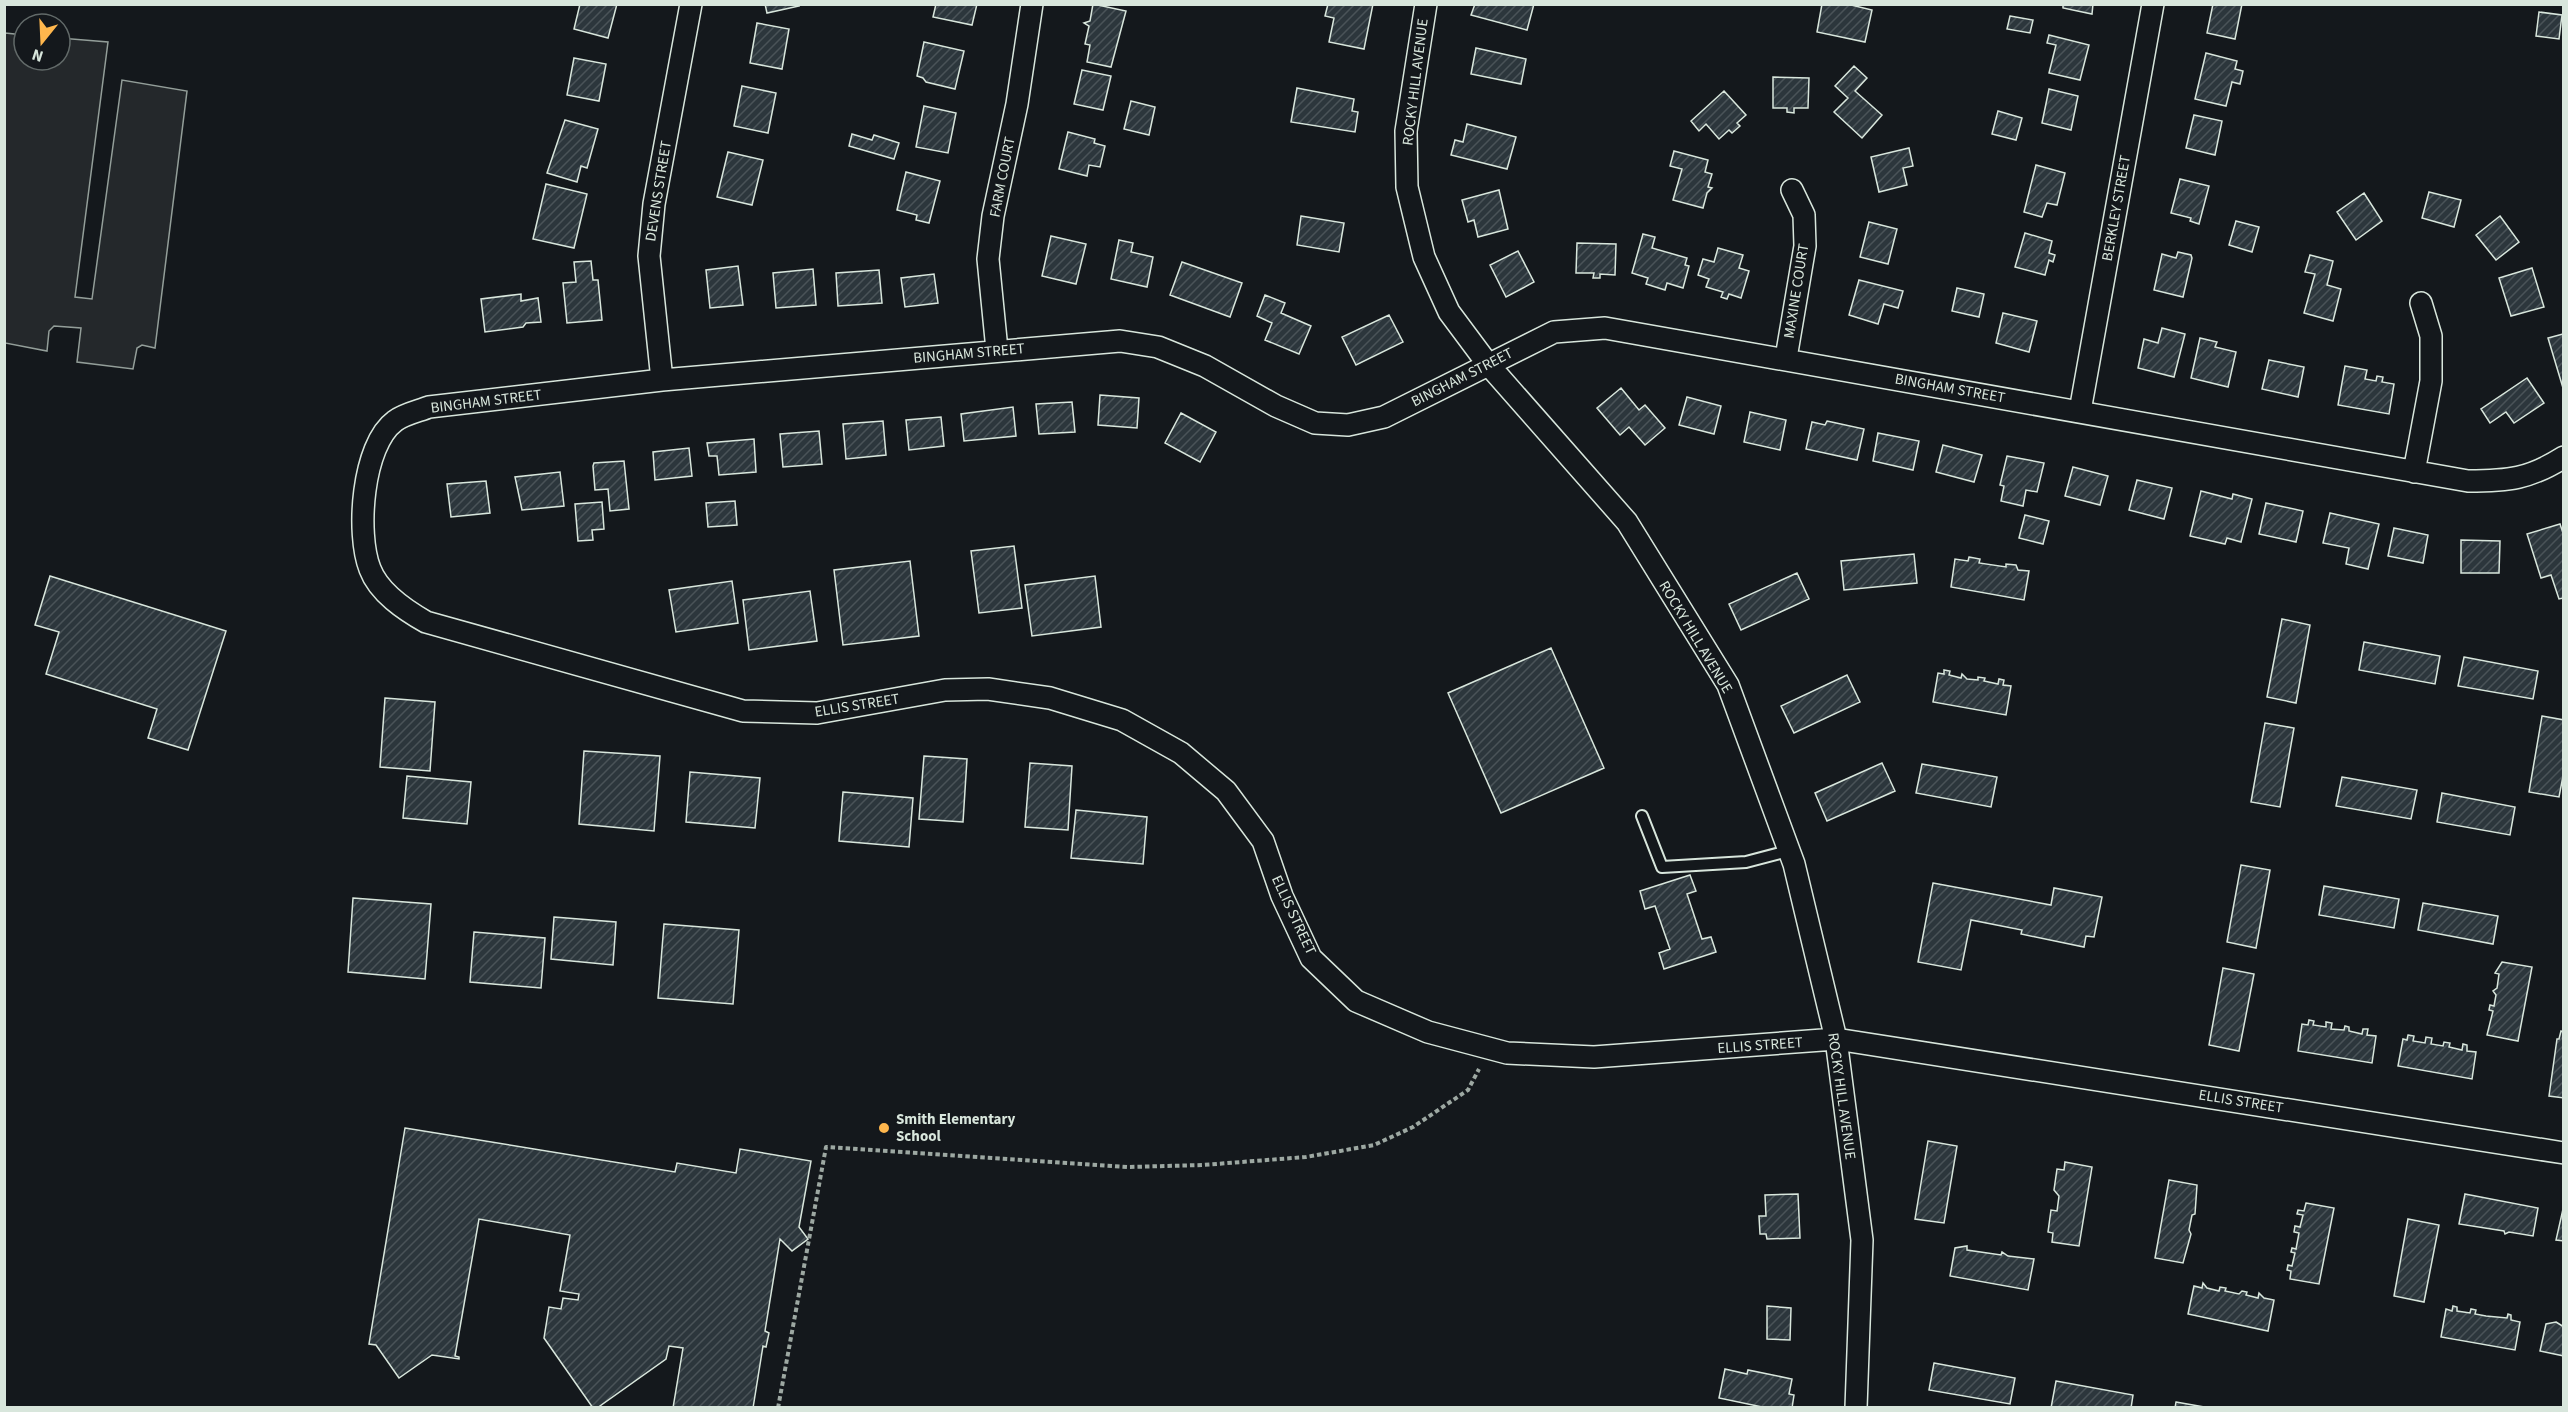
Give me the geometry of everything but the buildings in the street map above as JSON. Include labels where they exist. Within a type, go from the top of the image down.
[{"type":"street","name":"DEVENS STREET","points":[[662,380],[649,256],[654,204],[691,4]]},
{"type":"street","name":"FARM COURT","points":[[996,350],[988,259],[993,216],[1017,104],[1032,4]]},
{"type":"street","name":"ROCKY HILL AVENUE","points":[[1426,4],[1406,131],[1407,187],[1424,257],[1449,312],[1487,363],[1627,522],[1716,665],[1728,685],[1794,864],[1836,1039],[1862,1240],[1856,1407]]},
{"type":"street","name":"BERKLEY STREET","points":[[2080,411],[2153,4]]},
{"type":"street","name":"MAXINE COURT","points":[[1786,358],[1805,246],[1804,215],[1792,190]]},
{"type":"street","points":[[2414,472],[2431,381],[2431,336],[2421,303]]},
{"type":"street","name":"BINGHAM STREET","points":[[376,443],[395,421],[429,407],[662,380],[1120,341],[1158,347],[1206,366],[1276,406],[1316,423],[1348,425],[1384,417],[1487,363],[1554,332],[1605,328],[1786,358],[2468,481],[2509,481],[2544,469],[2564,457]]},
{"type":"street","name":"ELLIS STREET","points":[[376,443],[366,482],[363,523],[370,570],[396,605],[426,622],[743,711],[817,713],[945,690],[988,689],[1050,698],[1122,720],[1181,753],[1226,790],[1263,841],[1282,896],[1311,958],[1356,1001],[1428,1032],[1507,1053],[1594,1058],[1836,1039],[2564,1153]]},
{"type":"lane","points":[[1642,816],[1662,867],[1746,862],[1788,850]]},
{"type":"path","points":[[778,1407],[826,1147],[1128,1167],[1203,1165],[1306,1157],[1374,1145],[1413,1127],[1468,1090],[1479,1069]]},
{"type":"shaded area","points":[[5,33],[12,34],[12,72],[72,72],[72,39],[108,42],[75,297],[92,299],[122,80],[187,91],[155,348],[142,345],[137,348],[133,369],[77,362],[81,328],[54,326],[49,331],[47,351],[5,343]]},
{"type":"place","name":"Smith Elementary School","points":[[884,1128]]}]
